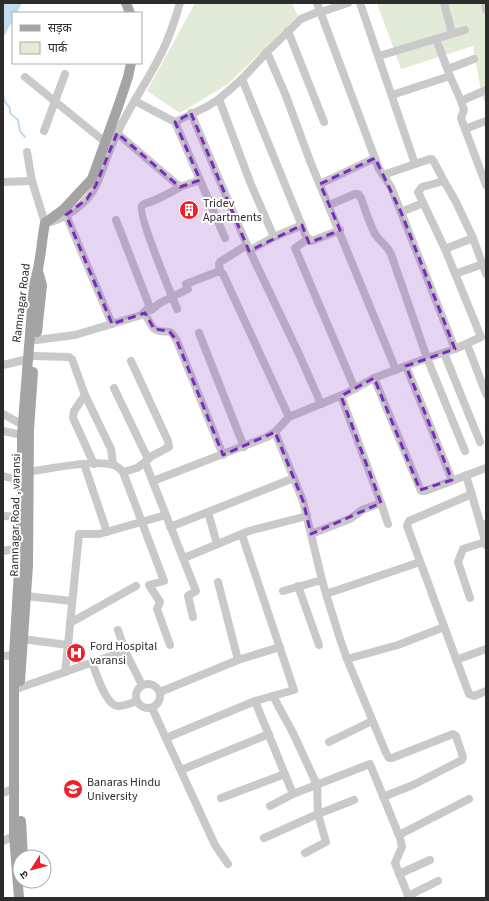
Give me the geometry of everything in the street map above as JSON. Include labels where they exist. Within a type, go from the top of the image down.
[{"type":"main road","points":[[45,223],[64,210],[92,179],[122,97],[131,64]]},
{"type":"main road","name":"Ramnagar Road","points":[[18,898],[14,836],[16,688],[14,655],[22,481],[22,430],[24,393],[31,358],[34,284],[38,271],[40,248],[45,223]]},
{"type":"main road","name":"Ramnagar Road , varansi","points":[[23,849],[20,808],[21,724],[16,688],[28,566],[28,472],[31,358],[36,340],[42,284],[38,271]]},
{"type":"street","points":[[27,152],[32,181],[45,223],[53,222],[66,215],[87,199],[96,185],[117,133],[162,53],[170,36],[180,3]]},
{"type":"street","points":[[175,122],[219,99],[242,79],[266,52],[301,19],[319,9],[348,3]]},
{"type":"street","points":[[360,3],[415,164]]},
{"type":"street","points":[[444,3],[452,33]]},
{"type":"street","points":[[485,3],[486,9]]},
{"type":"street","points":[[319,9],[375,158],[383,175],[391,187],[455,349]]},
{"type":"street","points":[[379,56],[465,30]]},
{"type":"street","points":[[288,31],[324,122]]},
{"type":"street","points":[[436,39],[461,101],[464,110],[461,118],[486,185]]},
{"type":"street","points":[[266,52],[286,96],[320,184],[396,370]]},
{"type":"street","points":[[392,95],[449,73],[474,59]]},
{"type":"street","points":[[44,131],[64,74]]},
{"type":"street","points":[[25,77],[105,142]]},
{"type":"street","points":[[242,79],[308,239]]},
{"type":"street","points":[[461,101],[486,90]]},
{"type":"street","points":[[219,99],[250,182],[274,237]]},
{"type":"street","points":[[135,101],[175,122],[225,238]]},
{"type":"street","points":[[191,114],[248,248],[299,354],[321,404]]},
{"type":"street","points":[[465,129],[486,121]]},
{"type":"street","points":[[117,133],[180,187]]},
{"type":"street","points":[[320,184],[375,158]]},
{"type":"street","points":[[383,175],[430,159],[432,160],[456,202],[473,238],[486,274]]},
{"type":"street","points":[[177,309],[146,228],[141,210],[142,206],[145,204],[180,187],[200,180]]},
{"type":"street","points":[[3,182],[32,181]]},
{"type":"street","points":[[153,482],[267,437],[275,432],[289,417],[340,396],[374,378],[455,349],[483,336],[445,249],[419,195],[419,190],[444,181]]},
{"type":"street","points":[[329,205],[355,194],[358,194],[361,198],[374,232],[378,238],[386,244],[391,254],[428,358],[465,451]]},
{"type":"street","points":[[401,212],[422,203]]},
{"type":"street","points":[[66,215],[112,324]]},
{"type":"street","points":[[116,220],[149,304],[146,315],[154,329],[173,333],[223,455]]},
{"type":"street","points":[[289,417],[223,274],[220,272],[219,264],[220,262],[248,248],[302,225]]},
{"type":"street","points":[[308,239],[312,241],[340,230]]},
{"type":"street","points":[[445,249],[473,238]]},
{"type":"street","points":[[308,239],[295,248],[355,389]]},
{"type":"street","points":[[455,274],[483,264]]},
{"type":"street","points":[[36,340],[75,335],[147,312],[187,286],[220,272]]},
{"type":"street","points":[[199,333],[244,447]]},
{"type":"street","points":[[467,344],[486,394]]},
{"type":"street","points":[[444,353],[480,442]]},
{"type":"street","points":[[3,365],[31,358],[71,358],[85,395],[111,449],[113,464]]},
{"type":"street","points":[[123,472],[137,468],[167,449],[169,445],[131,361]]},
{"type":"street","points":[[406,366],[452,480]]},
{"type":"street","points":[[374,378],[420,490],[425,491],[486,468]]},
{"type":"street","points":[[114,388],[146,461],[170,527],[184,558],[196,591],[188,596],[192,617]]},
{"type":"street","points":[[85,395],[74,412],[73,418],[94,464]]},
{"type":"street","points":[[340,396],[388,524]]},
{"type":"street","points":[[3,414],[22,430]]},
{"type":"street","points":[[3,431],[22,430]]},
{"type":"street","points":[[275,432],[294,478],[307,516],[322,580],[340,639],[372,721],[389,758],[453,734],[456,736],[463,757],[463,759],[459,762],[413,785],[383,797]]},
{"type":"street","points":[[28,472],[84,464],[113,464],[118,466],[123,472],[164,581],[149,585],[160,602],[157,609],[170,645]]},
{"type":"street","points":[[84,464],[106,532]]},
{"type":"street","points":[[466,475],[484,525],[486,544],[463,549],[458,562],[470,598]]},
{"type":"street","points":[[3,476],[22,481]]},
{"type":"street","points":[[170,527],[294,478]]},
{"type":"street","points":[[472,494],[409,521],[407,524],[469,694],[474,696],[486,691]]},
{"type":"street","points":[[311,534],[350,519],[362,510],[381,503]]},
{"type":"street","points":[[208,512],[217,544]]},
{"type":"street","points":[[65,672],[79,534],[99,534],[166,515]]},
{"type":"street","points":[[3,516],[20,517]]},
{"type":"street","points":[[184,558],[242,534],[307,516]]},
{"type":"street","points":[[166,738],[255,701],[294,690],[242,534]]},
{"type":"street","points":[[3,551],[19,548]]},
{"type":"street","points":[[326,594],[420,562]]},
{"type":"street","points":[[283,591],[322,580]]},
{"type":"street","points":[[218,582],[238,660]]},
{"type":"street","points":[[70,623],[136,586]]},
{"type":"street","points":[[298,586],[319,645]]},
{"type":"street","points":[[26,596],[72,601]]},
{"type":"street","points":[[348,659],[398,645],[444,627]]},
{"type":"street","points":[[118,630],[125,651],[142,685]]},
{"type":"street","points":[[22,639],[68,645]]},
{"type":"street","points":[[160,692],[238,660],[280,646]]},
{"type":"street","points":[[456,660],[486,648]]},
{"type":"street","points":[[16,688],[125,651]]},
{"type":"street","points":[[3,656],[14,655]]},
{"type":"street","points":[[92,662],[104,692],[111,704],[118,706],[137,701]]},
{"type":"street","points":[[152,684],[156,686],[160,692],[161,696],[158,703],[152,708],[144,708],[140,706],[137,701],[137,691],[142,685],[152,684]]},
{"type":"street","points":[[273,696],[317,785],[318,814],[326,842],[305,853]]},
{"type":"street","points":[[255,701],[293,794]]},
{"type":"street","points":[[152,708],[215,845],[228,864]]},
{"type":"street","points":[[329,742],[372,721]]},
{"type":"street","points":[[181,770],[269,734]]},
{"type":"street","points":[[270,806],[293,794],[370,764],[399,835],[402,847],[395,864],[409,897],[438,881]]},
{"type":"street","points":[[221,798],[285,774]]},
{"type":"street","points":[[3,793],[14,788]]},
{"type":"street","points":[[399,835],[469,799]]},
{"type":"street","points":[[264,838],[354,800]]},
{"type":"street","points":[[3,841],[14,836]]},
{"type":"street","points":[[399,874],[430,860]]},
{"type":"highlighted area","points":[[191,113],[249,251],[302,225],[309,243],[340,230],[320,184],[375,158],[401,212],[455,349],[406,366],[452,480],[420,490],[374,378],[341,396],[381,503],[311,534],[303,501],[275,432],[223,455],[177,341],[169,331],[154,329],[145,313],[112,324],[66,215],[87,199],[96,185],[117,133],[180,187],[200,180],[175,122]]},
{"type":"green space","points":[[195,3],[292,3],[298,16],[228,84],[180,113],[147,91]]},
{"type":"green space","points":[[377,3],[486,3],[486,104],[482,97],[473,46],[401,69]]},
{"type":"water","points":[[3,3],[22,3],[18,12],[12,12],[12,22],[3,38]]},
{"type":"waterway","points":[[3,94],[5,102],[10,108],[10,113],[18,120],[20,131],[25,137]]},
{"type":"place","name":"Tridev Apartments","points":[[189,210]]},
{"type":"place","name":"Ford Hospital varansi","points":[[76,653]]},
{"type":"place","name":"Banaras Hindu University","points":[[73,789]]}]
